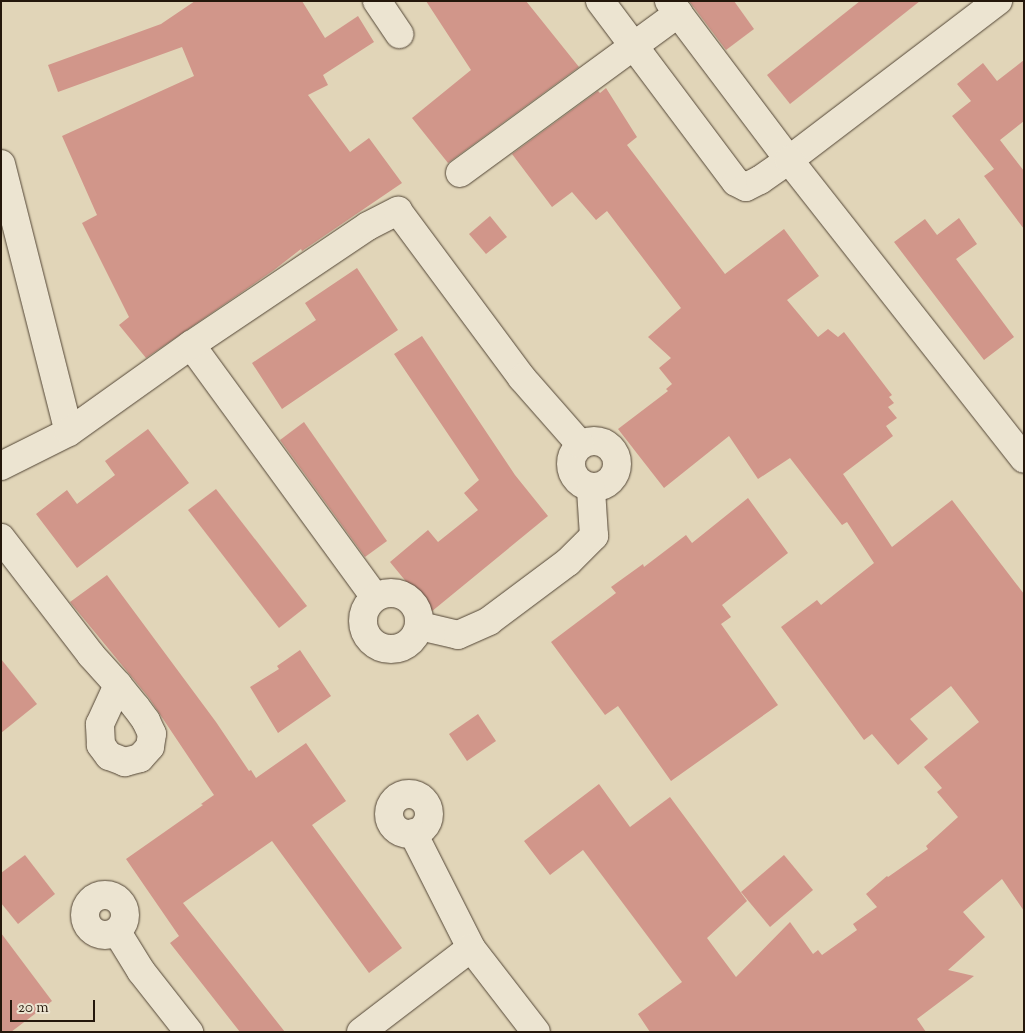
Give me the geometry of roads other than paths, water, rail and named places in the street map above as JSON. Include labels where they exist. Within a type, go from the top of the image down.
[{"type":"street","points":[[377,1],[399,34]]},
{"type":"street","points":[[600,1],[736,182],[746,187],[760,180],[789,160],[998,1]]},
{"type":"street","points":[[460,174],[635,46],[674,7],[789,160],[1024,459]]},
{"type":"street","points":[[1,164],[6,195],[69,432]]},
{"type":"street","points":[[1,466],[69,432],[192,344],[368,226],[398,211],[522,378],[580,444]]},
{"type":"street","points":[[192,344],[374,596]]},
{"type":"street","points":[[599,440],[614,450],[619,468],[609,484],[591,489],[574,479],[570,460],[580,444],[599,440]]},
{"type":"street","points":[[420,626],[458,635],[489,621],[568,562],[594,536],[591,489]]},
{"type":"street","points":[[1,538],[118,685]]},
{"type":"street","points":[[396,591],[415,603],[420,626],[408,645],[386,650],[367,638],[362,615],[374,596],[396,591]]},
{"type":"street","points":[[413,833],[472,948],[536,1032]]},
{"type":"street","points":[[116,932],[140,971],[189,1032]]},
{"type":"street","points":[[361,1032],[472,948]]}]
